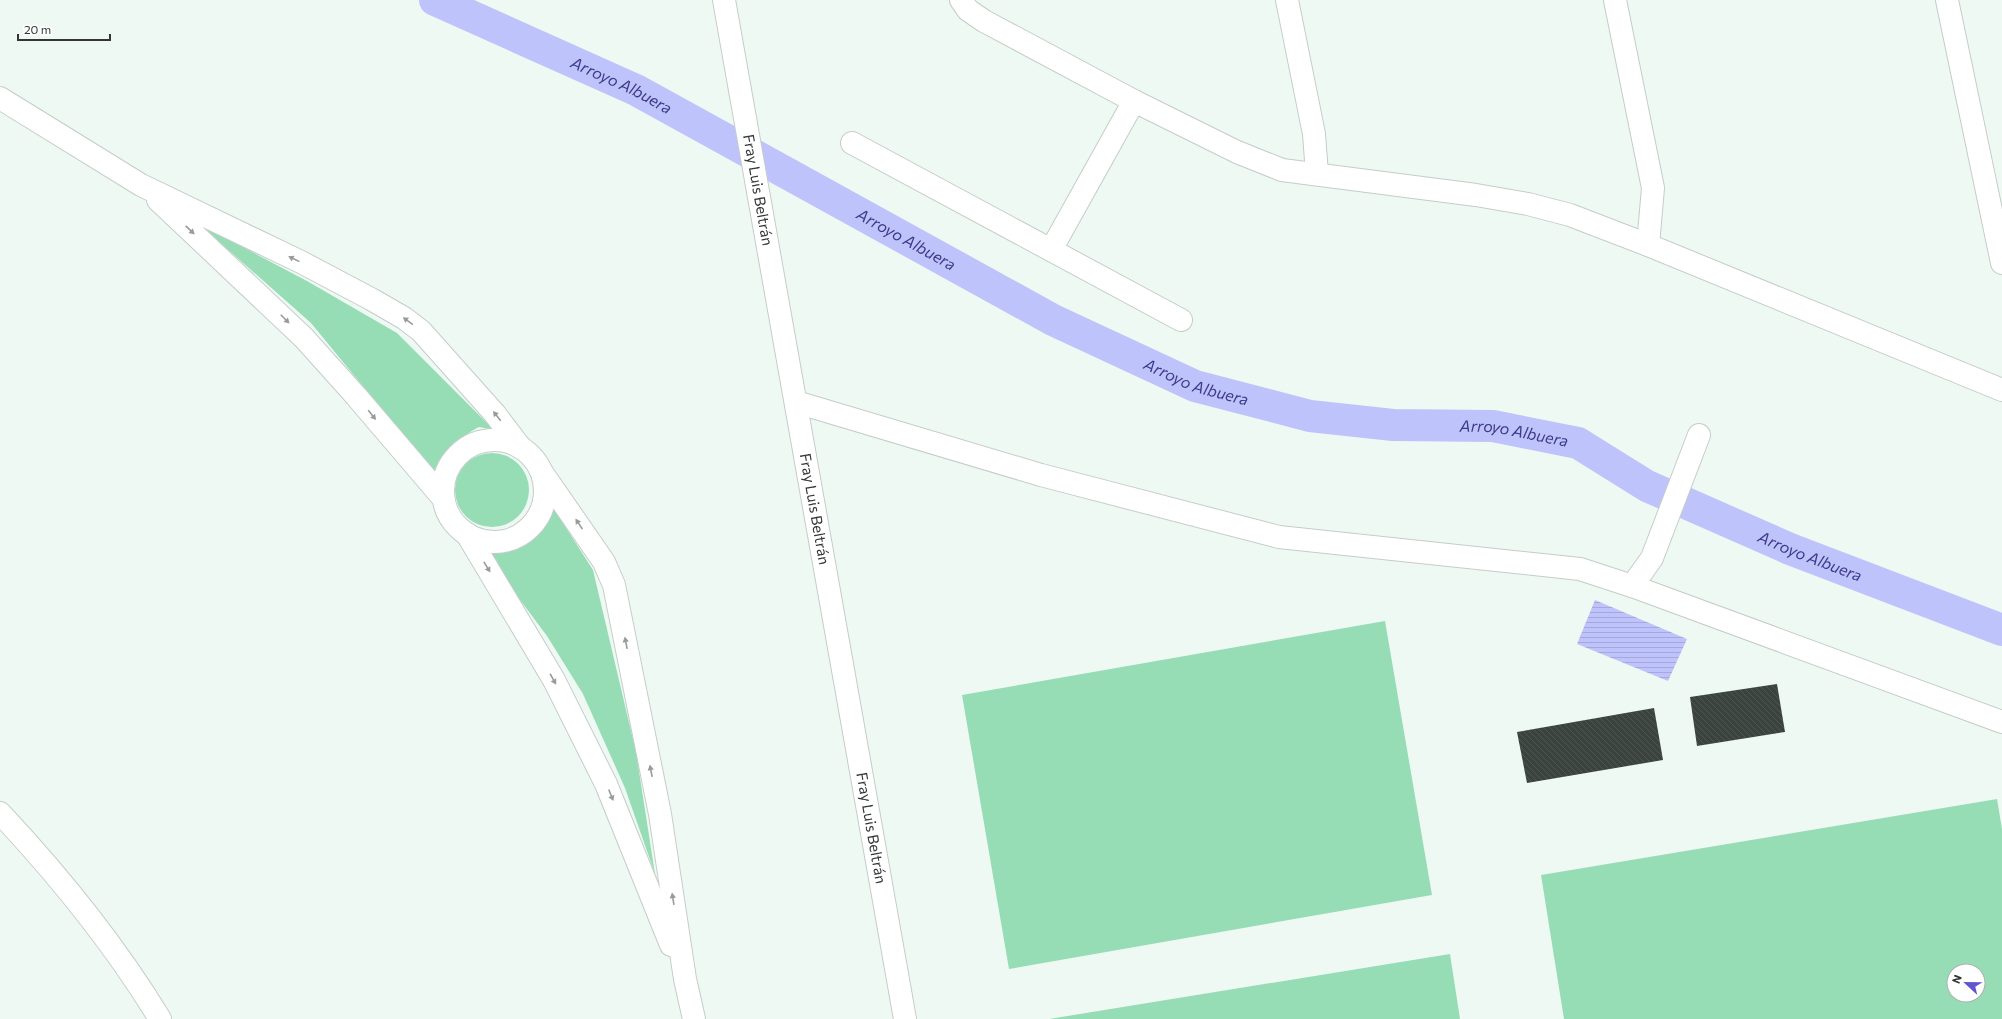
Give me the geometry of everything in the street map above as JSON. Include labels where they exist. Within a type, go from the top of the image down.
[{"type":"street","name":"Fray Luis Beltrán","points":[[724,0],[905,1019]]},
{"type":"street","points":[[961,0],[968,10],[984,21],[1134,101],[1237,152],[1282,170],[1476,195],[1528,204],[1570,215],[1648,245],[2002,390]]},
{"type":"street","points":[[1287,0],[1314,134],[1317,174]]},
{"type":"street","points":[[1615,0],[1653,188],[1648,245]]},
{"type":"street","points":[[1947,0],[2002,263]]},
{"type":"street","points":[[0,98],[141,185],[301,262],[404,318],[421,331],[495,414],[520,447],[533,458],[604,562],[614,585],[660,814],[685,979],[694,1019]]},
{"type":"street","points":[[1051,250],[1134,101]]},
{"type":"street","points":[[852,143],[1181,320]]},
{"type":"street","points":[[141,185],[304,338],[356,396],[443,498]]},
{"type":"street","points":[[796,402],[1040,475],[1280,537],[1580,569],[1632,586],[2002,722]]},
{"type":"street","points":[[1632,586],[1652,558],[1699,435]]},
{"type":"street","points":[[520,447],[505,441],[489,440],[473,445],[459,454],[450,466],[444,482],[443,498],[448,515],[459,529],[474,538],[491,543],[508,540],[524,533],[536,521],[543,505],[545,487],[541,471]]},
{"type":"street","points":[[467,534],[554,680],[606,784],[685,979]]},
{"type":"street","points":[[0,813],[30,845],[93,920],[137,982],[160,1019]]},
{"type":"green space","points":[[199,224],[307,281],[397,333],[494,430],[479,427],[464,436],[448,452],[434,473],[311,323]]},
{"type":"green space","points":[[492,453],[513,459],[523,469],[529,490],[523,511],[513,521],[492,527],[471,521],[461,511],[455,490],[461,469],[471,459]]},
{"type":"green space","points":[[552,506],[593,570],[636,752],[655,874],[625,788],[583,694],[547,636],[485,553],[510,549],[526,541],[539,528]]},
{"type":"green space","points":[[1385,621],[1432,895],[1009,969],[962,695]]},
{"type":"green space","points":[[1997,799],[2002,829],[2002,1019],[1564,1019],[1541,875]]},
{"type":"green space","points":[[1450,954],[1460,1019],[1049,1019]]},
{"type":"water","points":[[1595,600],[1687,639],[1668,681],[1577,644]]},
{"type":"building","points":[[1777,684],[1785,732],[1697,746],[1690,697]]},
{"type":"building","points":[[1654,708],[1663,760],[1527,783],[1517,732]]},
{"type":"waterway","name":"Arroyo Albuera","points":[[435,0],[636,90],[1053,320],[1195,386],[1310,416],[1393,425],[1493,426],[1578,443],[1647,486],[1790,549],[2002,630]]}]
